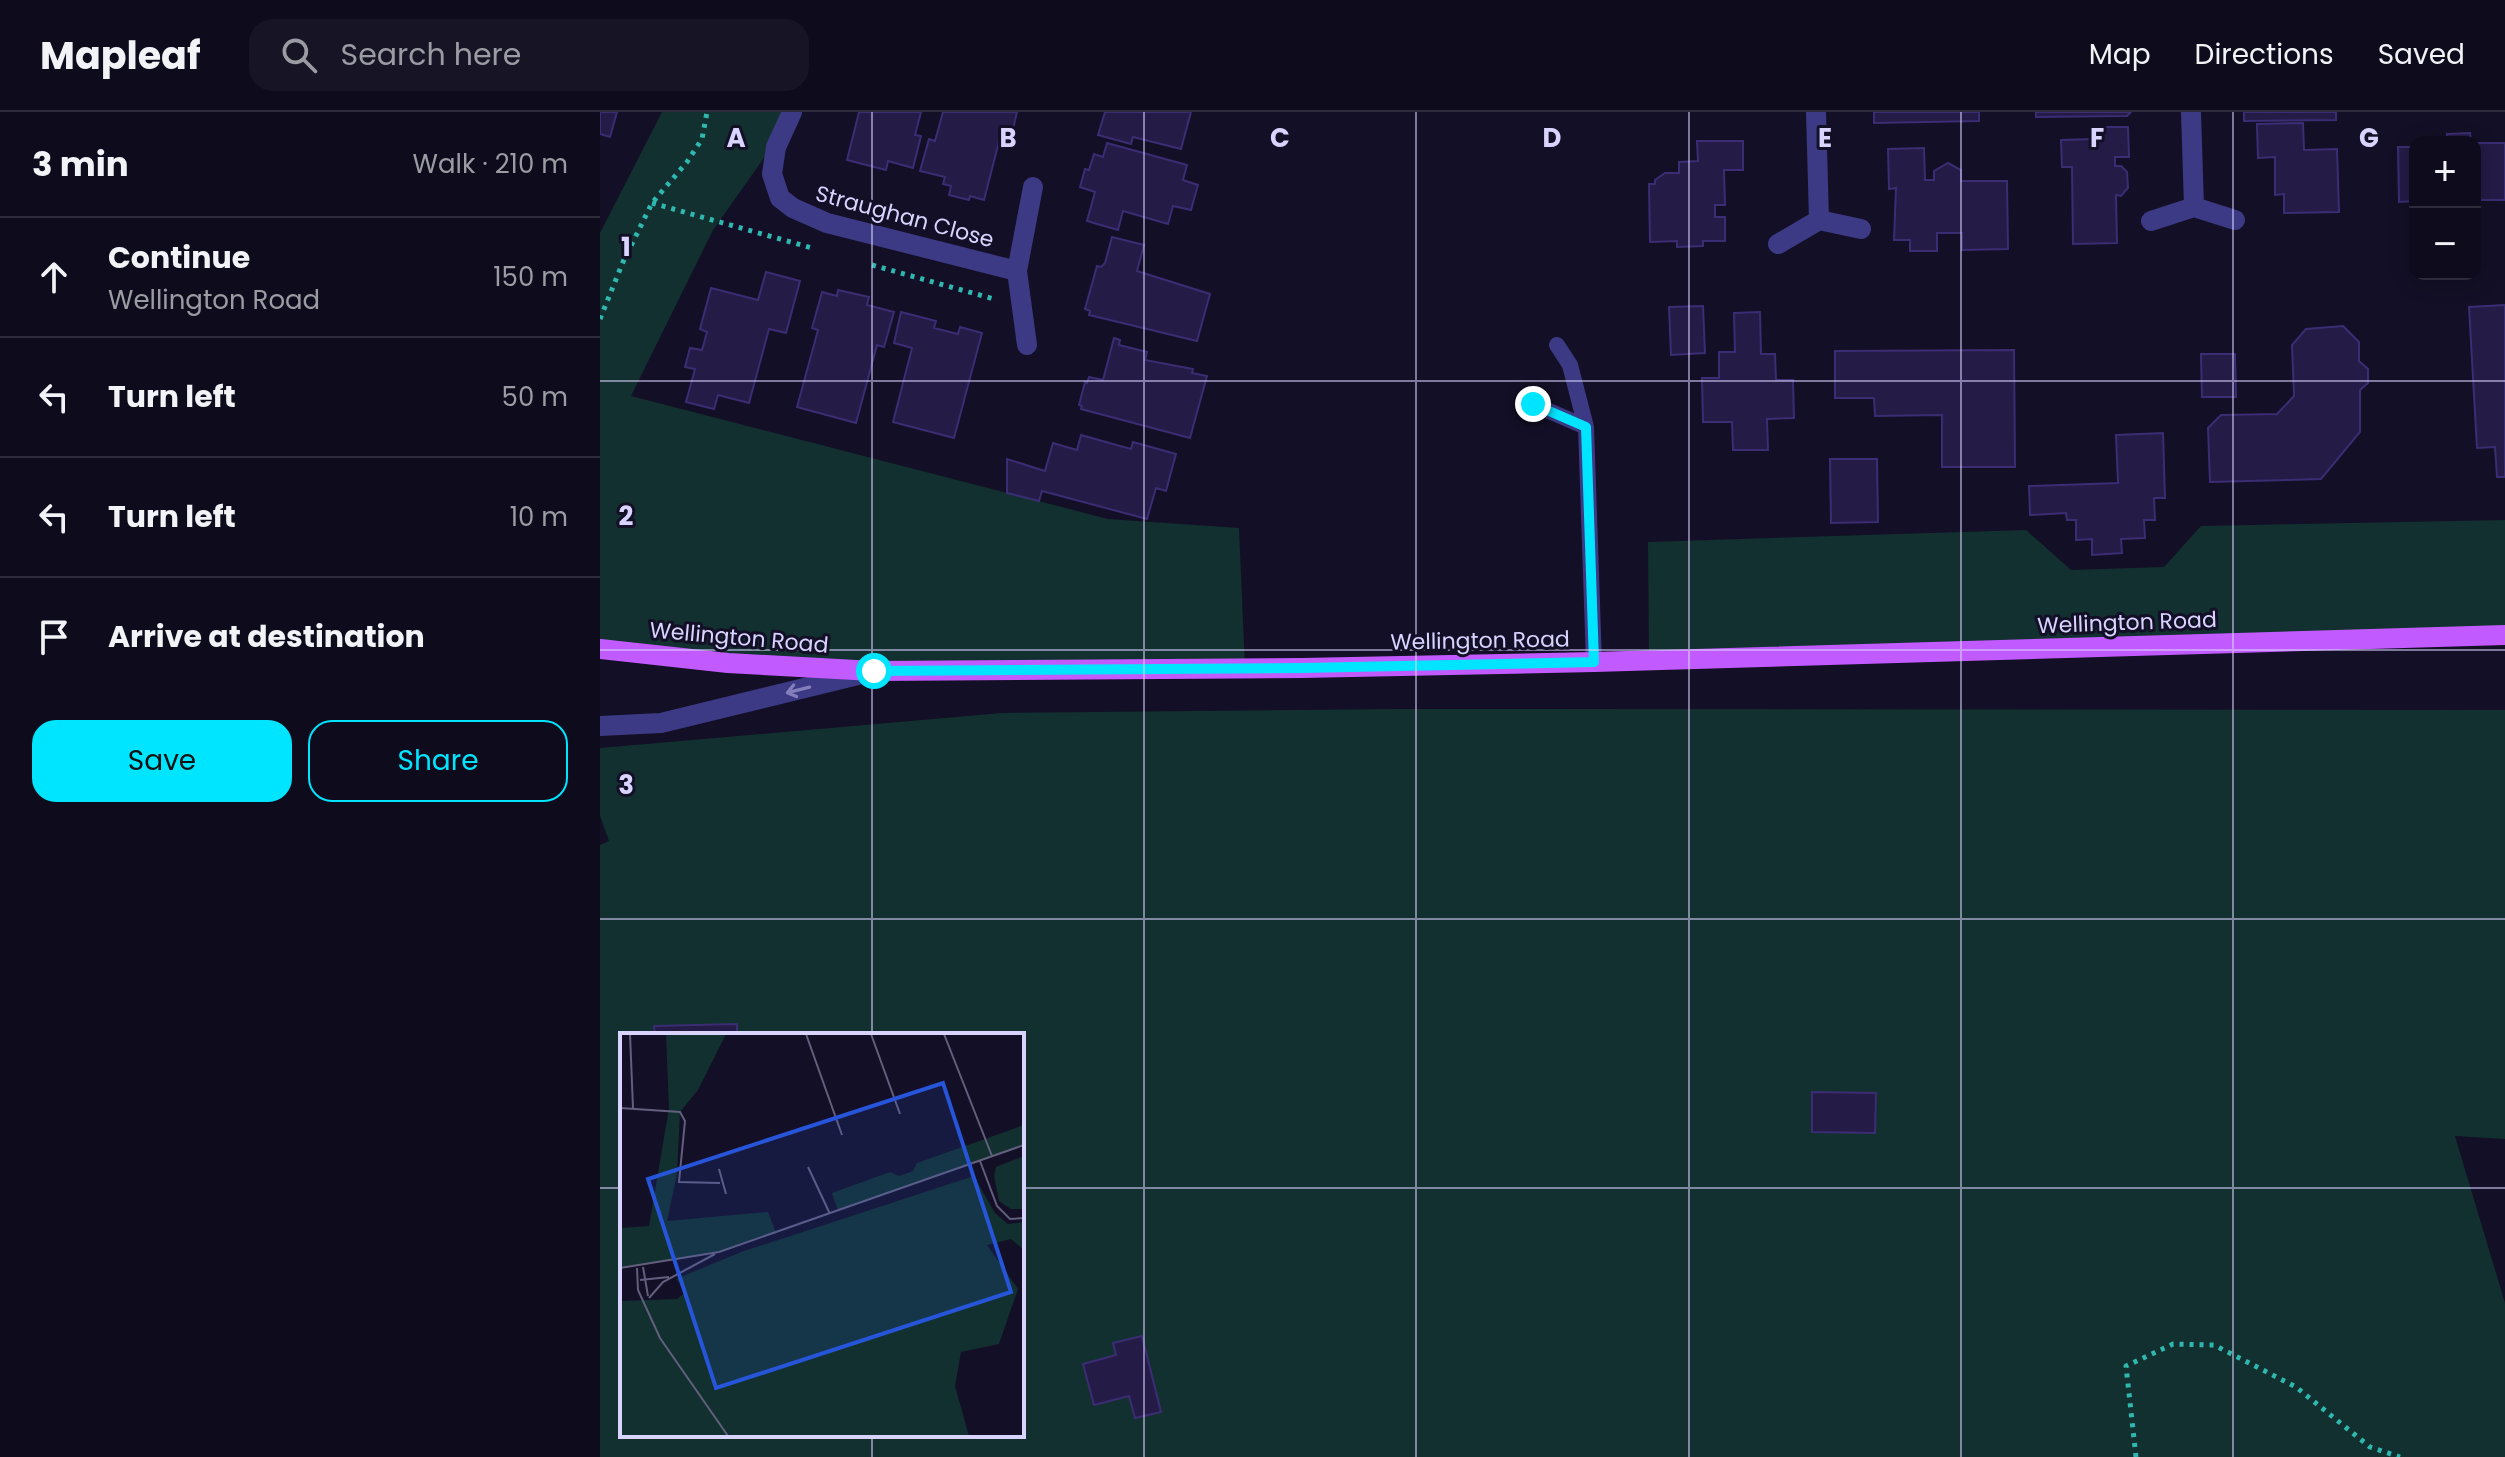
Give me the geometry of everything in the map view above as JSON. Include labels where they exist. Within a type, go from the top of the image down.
[{"type":"main road","name":"Wellington Road","points":[[600,649],[728,663],[874,671],[1288,668],[2505,635]]},
{"type":"street","name":"Straughan Close","points":[[792,112],[776,147],[772,174],[780,198],[793,208],[827,223],[1017,271]]},
{"type":"street","points":[[1816,112],[1819,220]]},
{"type":"street","points":[[2191,112],[2194,207]]},
{"type":"street","name":"Straughan Close","points":[[1027,345],[1017,271],[1033,187]]},
{"type":"street","points":[[2151,221],[2194,207],[2235,220]]},
{"type":"street","points":[[1778,244],[1819,220],[1861,229]]},
{"type":"street","points":[[600,726],[661,723],[874,671]]},
{"type":"lane","points":[[1557,345],[1570,365],[1586,427],[1594,662]]},
{"type":"lane","points":[[1533,404],[1586,427]]},
{"type":"path","points":[[600,319],[652,203],[702,139],[707,112]]},
{"type":"path","points":[[2136,1457],[2126,1366],[2173,1344],[2214,1345],[2296,1387],[2370,1447],[2400,1457]]},
{"type":"green space","points":[[662,112],[792,112],[781,134],[713,230],[631,396],[1108,519],[1239,528],[1245,669],[874,671],[600,649],[600,233]]},
{"type":"green space","points":[[2505,520],[2505,635],[1649,657],[1648,542],[2026,530],[2071,570],[2164,567],[2201,526]]},
{"type":"green space","points":[[1399,709],[2505,710],[2505,1139],[2455,1136],[2505,1303],[2505,1457],[600,1457],[600,845],[609,841],[600,816],[600,748],[1002,713]]},
{"type":"building","points":[[600,112],[617,112],[610,137],[600,134]]},
{"type":"building","points":[[859,112],[921,112],[915,135],[921,136],[913,168],[888,161],[886,170],[847,160]]},
{"type":"building","points":[[943,112],[1017,112],[1013,129],[1003,126],[984,200],[949,195],[951,186],[943,184],[945,177],[920,171],[929,139],[935,141]]},
{"type":"building","points":[[1105,112],[1191,112],[1181,149],[1133,137],[1131,144],[1098,135]]},
{"type":"building","points":[[1874,112],[1979,112],[1979,121],[1874,123]]},
{"type":"building","points":[[2036,112],[2131,112],[2127,116],[2036,117]]},
{"type":"building","points":[[2244,112],[2336,112],[2336,120],[2244,121]]},
{"type":"building","points":[[2303,123],[2304,150],[2337,149],[2339,212],[2284,213],[2284,194],[2275,195],[2275,157],[2258,158],[2257,124]]},
{"type":"building","points":[[2095,127],[2128,127],[2129,157],[2115,157],[2115,166],[2121,166],[2127,172],[2128,188],[2121,196],[2116,195],[2117,243],[2073,244],[2072,167],[2062,167],[2061,140],[2095,139]]},
{"type":"building","points":[[2470,133],[2470,136],[2447,136]]},
{"type":"building","points":[[1697,141],[1743,141],[1743,170],[1724,170],[1725,205],[1715,205],[1715,217],[1725,217],[1725,241],[1703,241],[1703,246],[1677,247],[1677,241],[1650,242],[1649,184],[1655,184],[1655,180],[1665,173],[1679,173],[1679,162],[1698,161]]},
{"type":"building","points":[[1107,143],[1187,165],[1183,180],[1198,185],[1191,210],[1173,206],[1168,224],[1123,211],[1118,230],[1087,221],[1095,192],[1080,187],[1085,169],[1089,170],[1094,154],[1103,157]]},
{"type":"building","points":[[2481,143],[2505,143],[2505,200],[2481,200]]},
{"type":"building","points":[[2398,147],[2409,147],[2409,201],[2399,202]]},
{"type":"building","points":[[1924,148],[1925,180],[1934,180],[1934,171],[1948,163],[1961,170],[1961,181],[2007,181],[2008,249],[1962,250],[1962,233],[1937,233],[1937,251],[1910,251],[1910,240],[1894,240],[1896,188],[1889,189],[1888,149]]},
{"type":"building","points":[[1112,237],[1144,245],[1137,271],[1210,294],[1197,341],[1089,315],[1090,311],[1085,309],[1097,266],[1105,263]]},
{"type":"building","points":[[766,272],[800,281],[786,333],[769,329],[749,403],[718,395],[714,409],[686,402],[695,369],[685,367],[690,348],[702,350],[707,332],[700,329],[711,288],[758,300]]},
{"type":"building","points":[[838,290],[869,297],[867,305],[894,312],[884,347],[877,345],[856,423],[797,407],[818,330],[812,328],[822,292],[837,296]]},
{"type":"building","points":[[2505,305],[2505,477],[2497,477],[2495,447],[2477,448],[2469,307]]},
{"type":"building","points":[[1703,306],[1705,353],[1671,355],[1669,307]]},
{"type":"building","points":[[901,312],[936,321],[934,328],[958,334],[960,327],[982,333],[954,438],[893,422],[912,348],[894,343]]},
{"type":"building","points":[[1760,312],[1761,354],[1775,354],[1776,380],[1793,380],[1794,418],[1767,419],[1768,450],[1733,450],[1732,422],[1703,422],[1702,378],[1719,378],[1719,352],[1735,352],[1734,313]]},
{"type":"building","points":[[2343,326],[2359,342],[2359,361],[2368,369],[2368,383],[2360,390],[2360,432],[2321,479],[2210,482],[2208,428],[2221,415],[2277,414],[2294,396],[2292,345],[2306,329]]},
{"type":"building","points":[[1114,338],[1120,340],[1119,345],[1147,352],[1145,360],[1193,369],[1192,373],[1207,376],[1190,438],[1081,409],[1079,405],[1085,382],[1089,377],[1103,380]]},
{"type":"building","points":[[2014,350],[2015,467],[1942,467],[1942,415],[1875,416],[1874,398],[1835,398],[1835,351]]},
{"type":"building","points":[[2201,354],[2235,354],[2236,397],[2202,397]]},
{"type":"building","points":[[2163,433],[2165,498],[2154,498],[2155,520],[2144,520],[2145,538],[2121,539],[2122,553],[2092,555],[2092,539],[2076,540],[2076,520],[2067,520],[2066,513],[2030,515],[2029,486],[2118,483],[2116,435]]},
{"type":"building","points":[[1081,435],[1131,449],[1133,442],[1176,454],[1166,491],[1156,488],[1147,519],[1042,491],[1039,501],[1007,493],[1007,459],[1045,471],[1053,443],[1077,450]]},
{"type":"building","points":[[1830,459],[1877,459],[1878,522],[1831,523]]},
{"type":"building","points":[[737,1024],[737,1033],[655,1033],[654,1026]]},
{"type":"building","points":[[1812,1092],[1876,1093],[1875,1133],[1812,1132]]},
{"type":"building","points":[[1142,1336],[1161,1412],[1135,1418],[1129,1396],[1094,1405],[1083,1364],[1116,1355],[1113,1343]]},
{"type":"route","points":[[874,671],[1594,662],[1586,427],[1533,404]]}]
